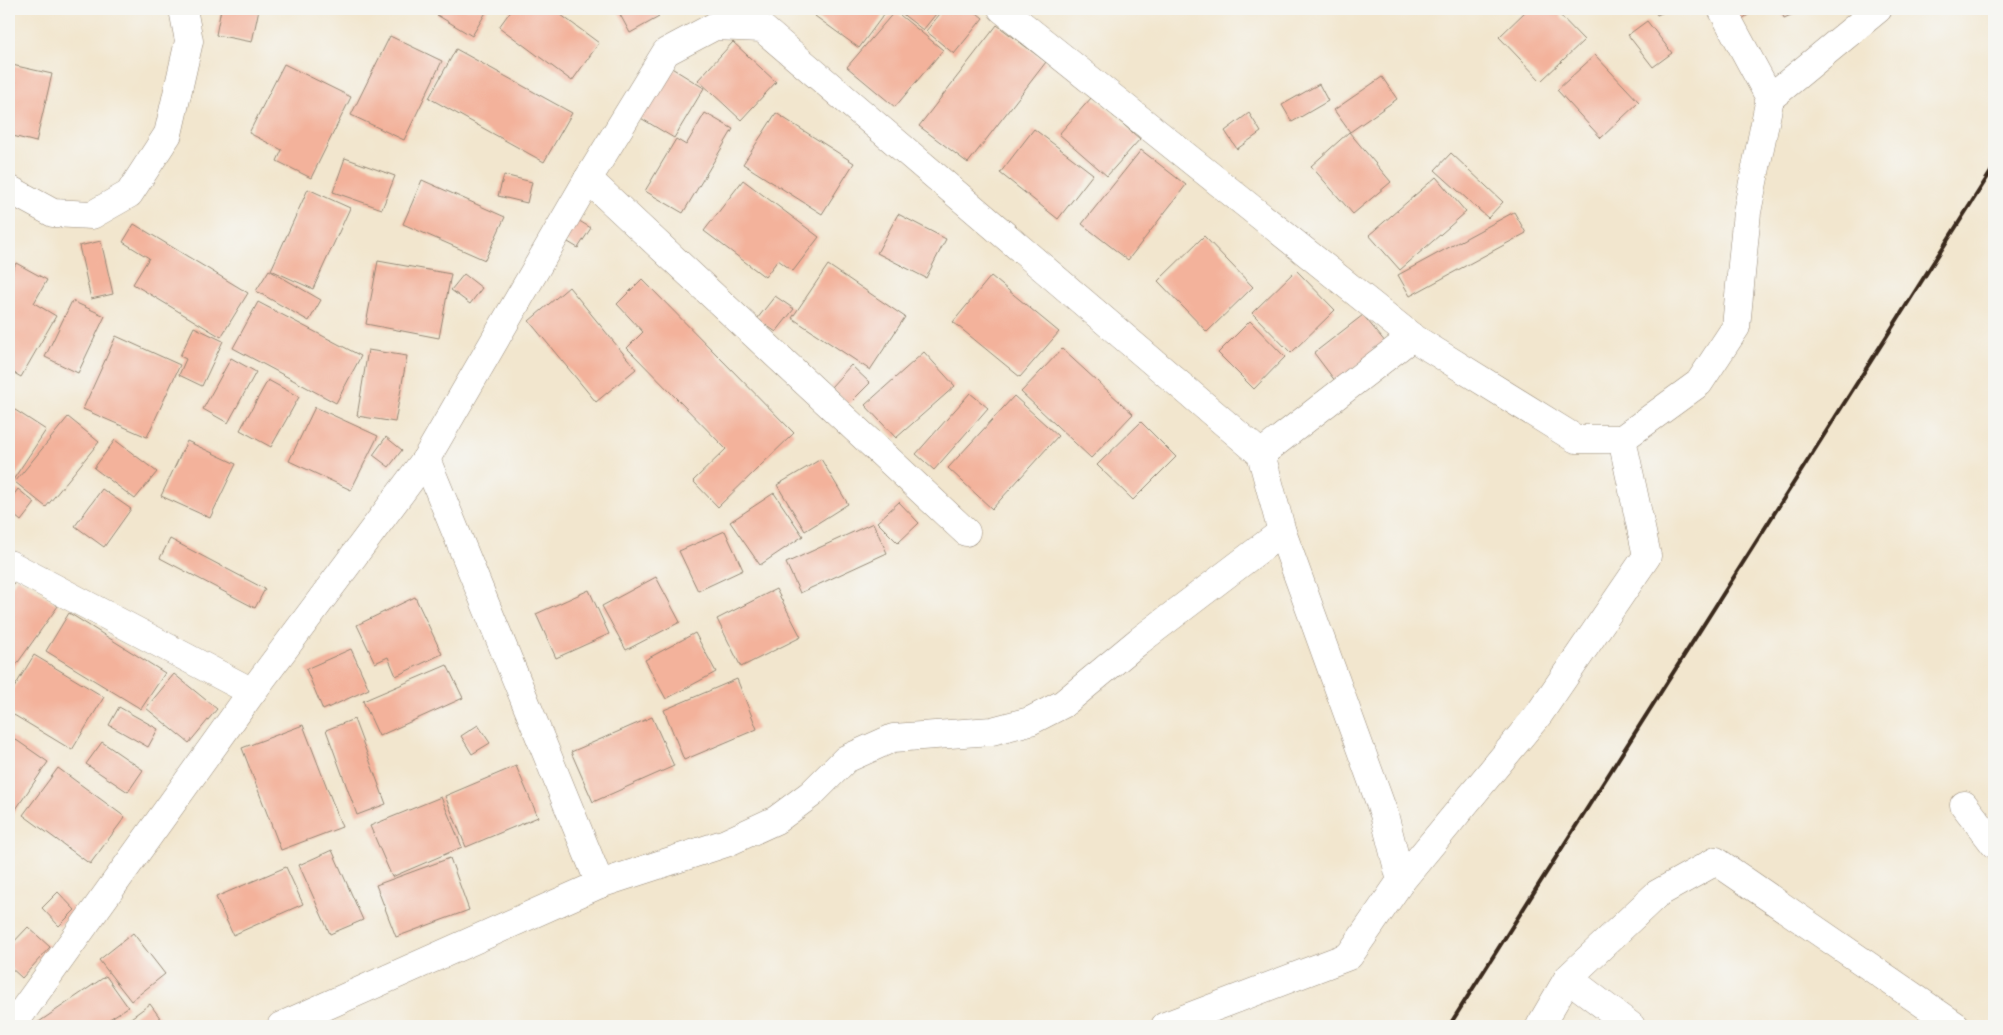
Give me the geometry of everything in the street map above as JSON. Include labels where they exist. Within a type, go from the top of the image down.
[{"type":"street","points":[[9,189],[53,213],[92,215],[129,194],[168,134],[189,41],[183,9]]},
{"type":"street","points":[[1002,9],[1412,338],[1576,439],[1622,438],[1699,383],[1736,327],[1747,212],[1770,98],[1878,9]]},
{"type":"street","points":[[1722,9],[1770,98]]},
{"type":"street","points":[[12,1026],[252,692],[426,459],[588,179],[666,52],[715,26],[762,28],[1261,454],[1282,532],[1384,814],[1401,880]]},
{"type":"street","points":[[588,179],[966,532]]},
{"type":"street","points":[[1261,454],[1412,338]]},
{"type":"street","points":[[1165,1026],[1349,956],[1401,880],[1539,714],[1648,556],[1622,438]]},
{"type":"street","points":[[426,459],[600,884]]},
{"type":"street","points":[[281,1026],[600,884],[726,843],[776,820],[811,794],[846,759],[893,738],[992,731],[1030,721],[1063,704],[1139,641],[1282,532]]},
{"type":"street","points":[[9,564],[252,692]]},
{"type":"street","points":[[1964,805],[1994,844]]},
{"type":"street","points":[[1540,1026],[1568,978],[1657,894],[1716,861],[1956,1026]]},
{"type":"street","points":[[1568,978],[1631,1026]]},
{"type":"building","points":[[221,9],[259,9],[252,42],[216,35]]},
{"type":"building","points":[[441,9],[488,9],[472,36],[437,15]]},
{"type":"building","points":[[512,9],[553,9],[599,43],[572,81],[499,27]]},
{"type":"building","points":[[617,9],[654,9],[659,17],[630,33]]},
{"type":"building","points":[[821,9],[888,9],[859,48],[815,16]]},
{"type":"building","points":[[896,9],[940,9],[923,30]]},
{"type":"building","points":[[944,9],[972,9],[983,18],[954,54],[926,31]]},
{"type":"building","points":[[1528,9],[1554,9],[1584,40],[1541,81],[1499,37]]},
{"type":"building","points":[[1654,9],[1671,9],[1657,15]]},
{"type":"building","points":[[1734,9],[1758,9],[1740,20]]},
{"type":"building","points":[[1780,9],[1805,9],[1784,18]]},
{"type":"building","points":[[895,11],[943,50],[895,107],[847,67]]},
{"type":"building","points":[[1647,21],[1672,53],[1653,67],[1628,35]]},
{"type":"building","points":[[997,25],[1046,62],[968,163],[919,126]]},
{"type":"building","points":[[390,36],[442,61],[404,140],[351,115]]},
{"type":"building","points":[[733,42],[776,82],[741,120],[698,80]]},
{"type":"building","points":[[456,49],[572,113],[544,162],[429,98]]},
{"type":"building","points":[[1595,55],[1639,102],[1601,138],[1557,90]]},
{"type":"building","points":[[284,64],[351,97],[311,178],[277,161],[282,150],[249,133]]},
{"type":"building","points":[[12,65],[52,74],[36,142],[9,135],[9,79]]},
{"type":"building","points":[[670,67],[704,88],[674,138],[639,117]]},
{"type":"building","points":[[1382,77],[1397,99],[1350,132],[1334,110]]},
{"type":"building","points":[[1319,84],[1328,101],[1292,122],[1282,105]]},
{"type":"building","points":[[1092,97],[1140,139],[1107,176],[1059,134]]},
{"type":"building","points":[[705,113],[733,129],[683,213],[645,191],[676,139],[686,145]]},
{"type":"building","points":[[776,113],[854,163],[822,214],[743,164]]},
{"type":"building","points":[[1249,113],[1261,132],[1237,149],[1225,131]]},
{"type":"building","points":[[1034,129],[1093,174],[1058,219],[1000,173]]},
{"type":"building","points":[[1349,132],[1391,182],[1353,214],[1311,166]]},
{"type":"building","points":[[1141,150],[1186,185],[1128,260],[1082,224]]},
{"type":"building","points":[[1451,153],[1503,202],[1488,218],[1435,170]]},
{"type":"building","points":[[345,158],[395,176],[382,209],[333,192]]},
{"type":"building","points":[[504,175],[532,182],[527,203],[498,196]]},
{"type":"building","points":[[1436,177],[1466,212],[1400,270],[1369,235]]},
{"type":"building","points":[[422,180],[505,217],[485,260],[403,224]]},
{"type":"building","points":[[743,180],[819,237],[793,271],[778,260],[765,277],[704,231]]},
{"type":"building","points":[[308,189],[350,208],[313,289],[271,270]]},
{"type":"building","points":[[1514,212],[1526,233],[1410,296],[1398,275]]},
{"type":"building","points":[[898,214],[946,239],[926,278],[877,253]]},
{"type":"building","points":[[576,219],[591,228],[578,248],[563,239]]},
{"type":"building","points":[[134,224],[248,293],[221,337],[133,284],[149,258],[123,242]]},
{"type":"building","points":[[1204,236],[1253,287],[1207,332],[1158,281]]},
{"type":"building","points":[[101,241],[113,294],[91,299],[79,246]]},
{"type":"building","points":[[378,261],[451,274],[439,338],[366,324]]},
{"type":"building","points":[[16,263],[47,280],[34,303],[56,316],[21,377],[9,370],[9,277]]},
{"type":"building","points":[[828,265],[905,317],[870,370],[792,318]]},
{"type":"building","points":[[269,270],[321,300],[309,321],[256,291]]},
{"type":"building","points":[[1296,270],[1335,310],[1291,353],[1252,313]]},
{"type":"building","points":[[464,274],[482,288],[470,304],[451,290]]},
{"type":"building","points":[[991,276],[1059,332],[1020,377],[953,322]]},
{"type":"building","points":[[642,279],[794,433],[718,507],[693,481],[726,449],[627,348],[643,332],[617,304]]},
{"type":"building","points":[[569,287],[636,369],[596,402],[529,321]]},
{"type":"building","points":[[775,296],[794,309],[776,332],[757,319]]},
{"type":"building","points":[[72,301],[105,316],[78,373],[45,357]]},
{"type":"building","points":[[258,302],[361,356],[336,403],[233,348]]},
{"type":"building","points":[[1363,315],[1386,343],[1336,382],[1314,353]]},
{"type":"building","points":[[1250,321],[1285,357],[1254,389],[1218,353]]},
{"type":"building","points":[[194,327],[223,341],[202,386],[179,375],[186,359],[180,356]]},
{"type":"building","points":[[116,336],[180,365],[147,437],[83,409]]},
{"type":"building","points":[[1062,349],[1133,414],[1091,458],[1021,392]]},
{"type":"building","points":[[368,350],[407,356],[395,422],[357,416]]},
{"type":"building","points":[[924,352],[955,386],[896,438],[865,405]]},
{"type":"building","points":[[231,358],[256,372],[228,423],[203,409]]},
{"type":"building","points":[[851,365],[870,383],[849,404],[831,387]]},
{"type":"building","points":[[268,380],[299,397],[271,447],[240,430]]},
{"type":"building","points":[[970,393],[988,408],[934,470],[916,454]]},
{"type":"building","points":[[1014,396],[1058,436],[992,509],[948,468]]},
{"type":"building","points":[[9,406],[46,430],[9,486]]},
{"type":"building","points":[[315,407],[378,436],[351,490],[289,461]]},
{"type":"building","points":[[68,417],[99,442],[46,507],[15,482]]},
{"type":"building","points":[[1141,422],[1176,457],[1133,500],[1097,465]]},
{"type":"building","points":[[386,437],[402,450],[389,467],[373,455]]},
{"type":"building","points":[[115,440],[157,472],[135,499],[94,468]]},
{"type":"building","points":[[187,441],[236,464],[210,518],[161,496]]},
{"type":"building","points":[[821,459],[848,504],[805,531],[777,485]]},
{"type":"building","points":[[18,489],[35,503],[21,521],[9,511],[9,501]]},
{"type":"building","points":[[102,489],[131,509],[104,547],[75,526]]},
{"type":"building","points":[[774,493],[803,536],[760,565],[730,522]]},
{"type":"building","points":[[899,502],[919,523],[898,543],[877,522]]},
{"type":"building","points":[[873,523],[887,553],[800,593],[786,563]]},
{"type":"building","points":[[725,531],[743,570],[698,591],[679,551]]},
{"type":"building","points":[[170,539],[265,589],[255,608],[160,558]]},
{"type":"building","points":[[656,577],[680,622],[626,650],[602,606]]},
{"type":"building","points":[[17,578],[58,606],[9,675],[9,591]]},
{"type":"building","points":[[776,589],[801,637],[741,667],[717,619]]},
{"type":"building","points":[[589,590],[609,634],[556,658],[536,614]]},
{"type":"building","points":[[415,597],[442,654],[396,676],[388,657],[375,663],[357,625]]},
{"type":"building","points":[[69,613],[165,673],[141,709],[46,651]]},
{"type":"building","points":[[695,633],[716,672],[666,699],[645,660]]},
{"type":"building","points":[[351,649],[369,689],[323,710],[306,669]]},
{"type":"building","points":[[34,655],[104,697],[72,750],[9,712],[9,696]]},
{"type":"building","points":[[447,665],[463,698],[379,736],[363,701]]},
{"type":"building","points":[[174,674],[217,709],[189,743],[146,708]]},
{"type":"building","points":[[737,679],[757,729],[684,760],[664,710]]},
{"type":"building","points":[[119,707],[158,729],[148,747],[109,725]]},
{"type":"building","points":[[652,717],[674,766],[593,802],[571,752]]},
{"type":"building","points":[[354,719],[386,804],[357,815],[326,730]]},
{"type":"building","points":[[303,725],[342,827],[281,850],[242,748]]},
{"type":"building","points":[[478,725],[490,743],[472,754],[461,736]]},
{"type":"building","points":[[9,735],[48,762],[12,815],[9,813]]},
{"type":"building","points":[[102,742],[143,770],[128,792],[86,764]]},
{"type":"building","points":[[516,766],[538,817],[466,847],[445,796]]},
{"type":"building","points":[[58,768],[125,817],[90,864],[23,815]]},
{"type":"building","points":[[441,797],[462,847],[392,877],[370,826]]},
{"type":"building","points":[[332,850],[363,920],[330,934],[299,865]]},
{"type":"building","points":[[450,858],[469,910],[396,937],[376,885]]},
{"type":"building","points":[[286,867],[303,904],[233,935],[216,897]]},
{"type":"building","points":[[58,892],[75,910],[59,926],[42,908]]},
{"type":"building","points":[[28,927],[50,947],[22,978],[9,966],[9,947]]},
{"type":"building","points":[[133,933],[165,974],[131,1001],[99,960]]},
{"type":"building","points":[[106,976],[128,1007],[99,1026],[33,1026]]},
{"type":"building","points":[[150,1004],[166,1026],[120,1026]]},
{"type":"railway","points":[[1449,1026],[1994,167]]}]
